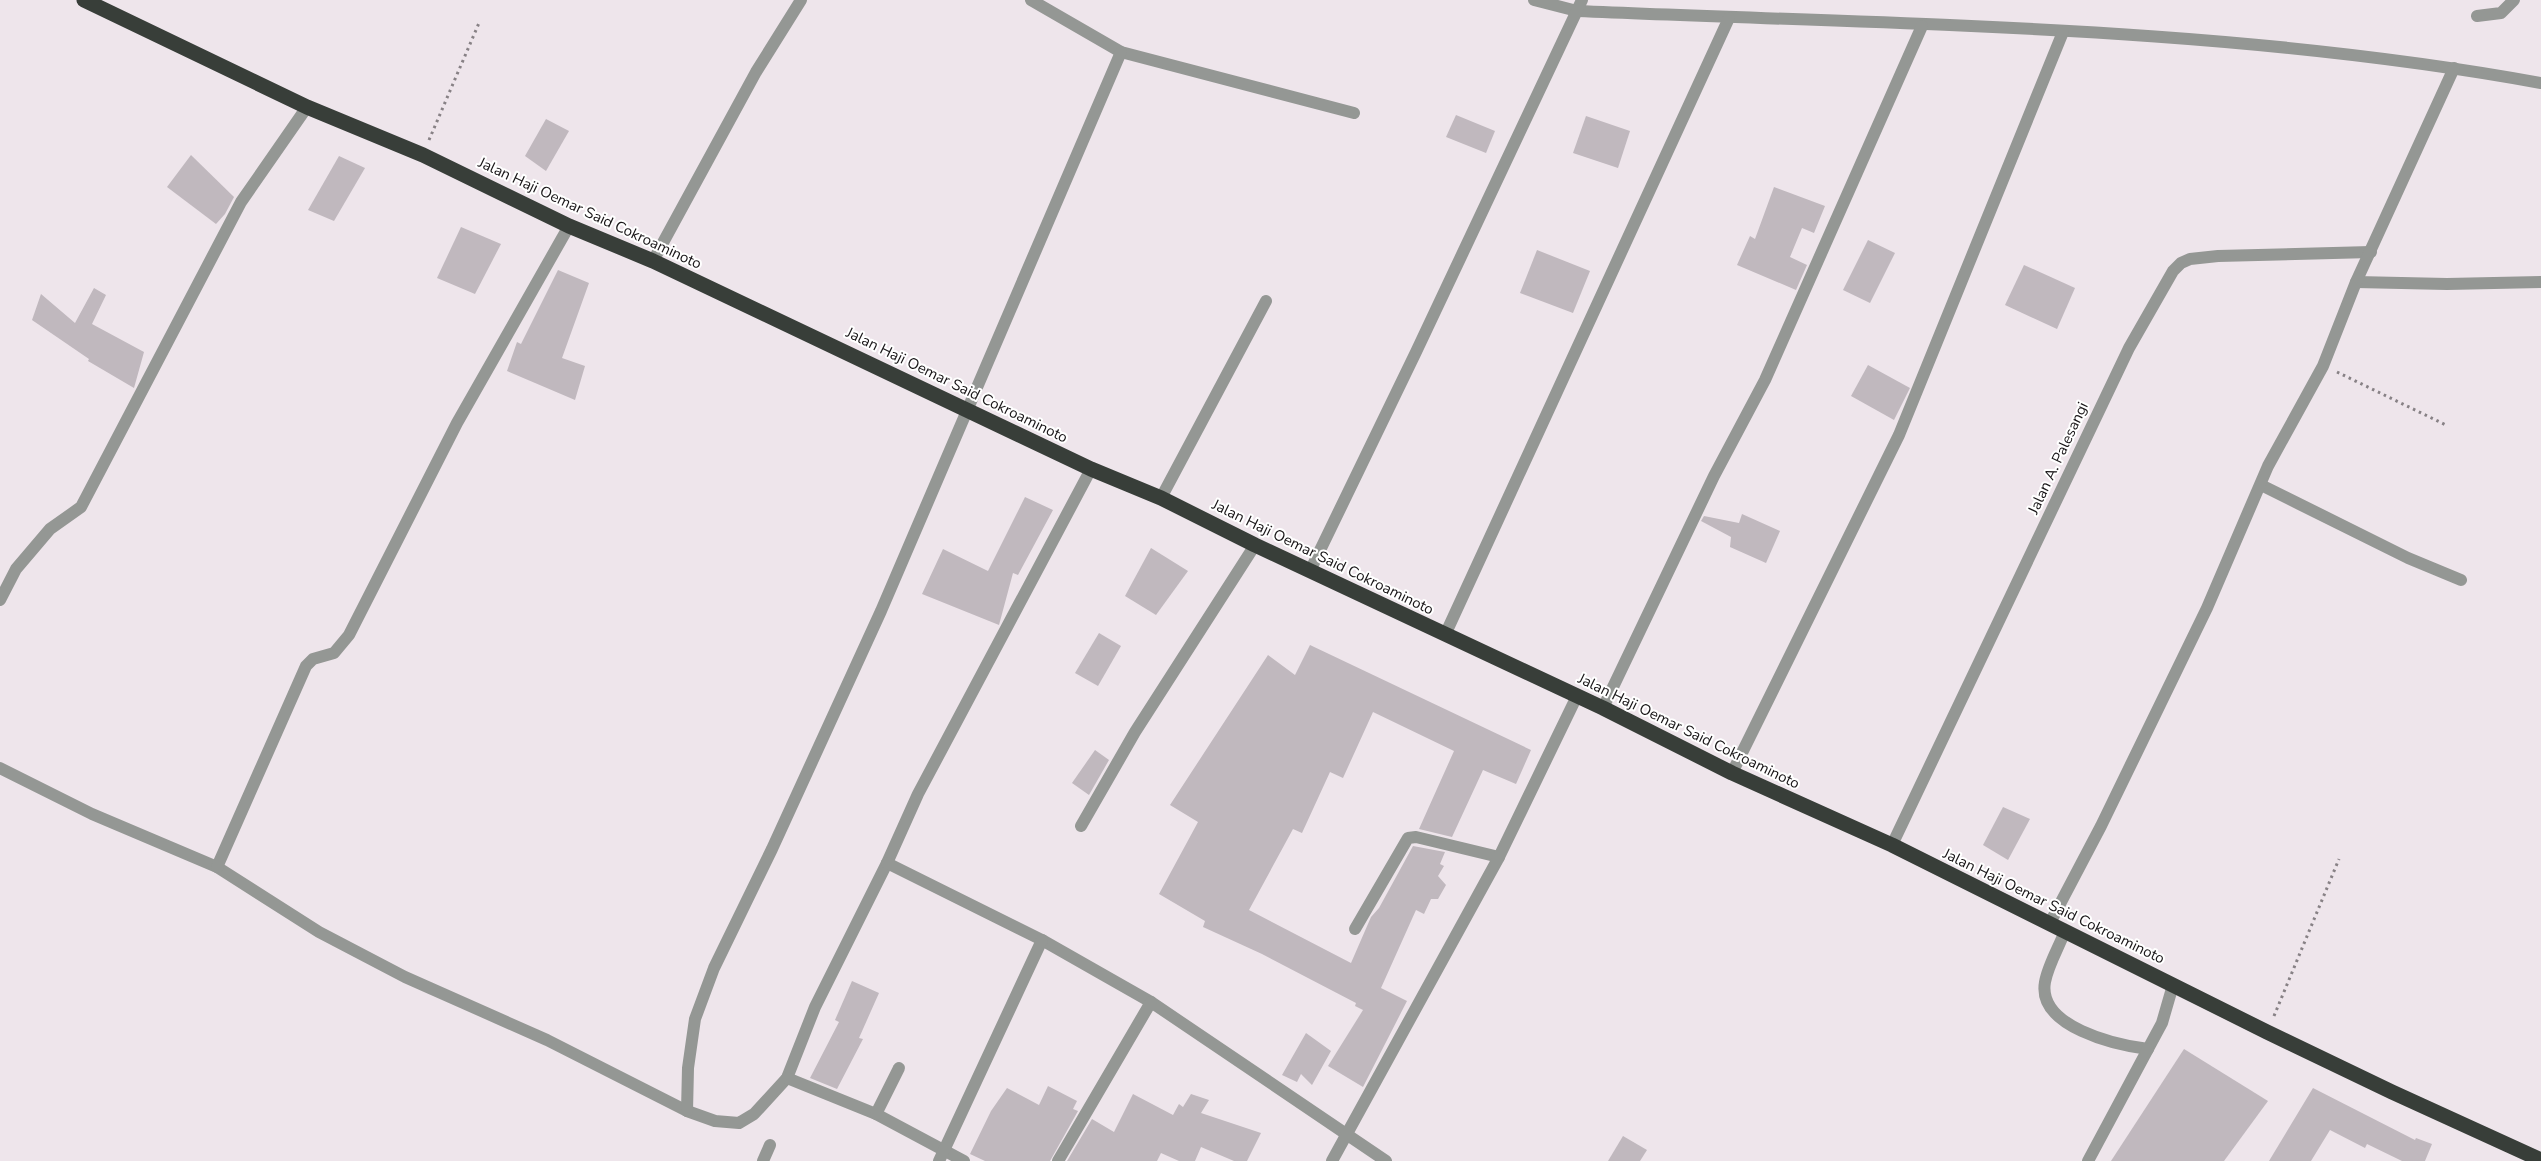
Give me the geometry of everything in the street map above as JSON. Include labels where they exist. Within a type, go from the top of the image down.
[{"type":"highway","name":"Jalan Haji Oemar Said Cokroaminoto","points":[[85,0],[307,107],[423,155],[569,226],[653,261],[1092,469],[1161,498],[1255,545],[1603,708],[1732,773],[1892,846],[2392,1092],[2541,1160]]},
{"type":"street","points":[[653,261],[756,72],[802,0]]},
{"type":"street","points":[[1031,0],[1121,52],[1354,113]]},
{"type":"street","points":[[1534,0],[1579,6],[1729,18],[2063,32],[2288,48],[2454,68],[2541,84]]},
{"type":"street","points":[[2477,16],[2501,13],[2514,0]]},
{"type":"street","points":[[1310,571],[1579,6]]},
{"type":"street","points":[[1445,635],[1729,18]]},
{"type":"street","points":[[1603,708],[1714,476],[1765,380],[1922,26]]},
{"type":"street","points":[[1732,773],[1899,436],[2063,32]]},
{"type":"street","points":[[687,1111],[688,1068],[695,1019],[714,968],[772,849],[877,620],[966,408],[1121,52]]},
{"type":"street","points":[[2050,923],[2101,826],[2207,608],[2268,466],[2323,366],[2356,282],[2454,68]]},
{"type":"street","points":[[0,600],[16,569],[50,529],[81,507],[241,202],[307,107]]},
{"type":"street","points":[[217,867],[306,666],[313,659],[334,653],[349,635],[457,424],[569,226]]},
{"type":"street","name":"Jalan A. Palesangi","points":[[1892,846],[2129,348],[2173,271],[2181,263],[2190,259],[2218,256],[2371,252]]},
{"type":"street","points":[[2356,282],[2448,284],[2541,282]]},
{"type":"street","points":[[1161,498],[1266,301]]},
{"type":"street","points":[[0,768],[92,814],[217,867],[319,932],[397,973],[547,1040],[687,1111],[715,1121],[739,1123],[754,1114],[787,1078],[815,1007],[887,863],[918,794],[1092,469]]},
{"type":"street","points":[[2260,485],[2408,558],[2461,580]]},
{"type":"street","points":[[1080,826],[1135,732],[1255,545]]},
{"type":"street","points":[[1332,1161],[1499,857],[1577,696]]},
{"type":"street","points":[[1355,929],[1408,838],[1421,838],[1499,857]]},
{"type":"street","points":[[887,863],[1042,940],[1151,1002],[1386,1161]]},
{"type":"street","points":[[2066,931],[2045,982],[2047,1001],[2066,1022],[2092,1037],[2148,1049]]},
{"type":"street","points":[[942,1155],[1042,940]]},
{"type":"street","points":[[2088,1161],[2162,1022],[2173,985]]},
{"type":"street","points":[[1058,1161],[1151,1002]]},
{"type":"street","points":[[876,1114],[899,1068]]},
{"type":"street","points":[[787,1078],[876,1114],[942,1155],[964,1161]]},
{"type":"street","points":[[763,1161],[770,1145]]},
{"type":"path","points":[[423,155],[479,23]]},
{"type":"path","points":[[2323,366],[2448,426]]},
{"type":"path","points":[[2267,1032],[2339,859]]},
{"type":"building","points":[[1456,115],[1495,131],[1486,153],[1446,137]]},
{"type":"building","points":[[1586,116],[1630,131],[1618,168],[1573,153]]},
{"type":"building","points":[[546,119],[569,131],[546,171],[525,156]]},
{"type":"building","points":[[191,155],[234,197],[225,214],[216,224],[167,187]]},
{"type":"building","points":[[339,156],[365,168],[334,221],[308,210]]},
{"type":"building","points":[[1774,187],[1825,206],[1814,233],[1802,228],[1790,257],[1807,265],[1796,290],[1737,265],[1750,236],[1755,239]]},
{"type":"building","points":[[461,227],[501,244],[475,294],[437,278]]},
{"type":"building","points":[[1868,240],[1895,253],[1870,303],[1843,290]]},
{"type":"building","points":[[1537,250],[1590,271],[1573,313],[1520,293]]},
{"type":"building","points":[[2024,265],[2075,288],[2057,329],[2005,305]]},
{"type":"building","points":[[558,270],[589,283],[562,358],[585,366],[575,400],[507,371],[517,342],[521,344]]},
{"type":"building","points":[[94,288],[106,295],[92,324],[144,352],[134,388],[88,361],[89,359],[32,320],[41,294],[75,323]]},
{"type":"building","points":[[1868,365],[1910,388],[1894,420],[1851,396]]},
{"type":"building","points":[[1025,497],[1053,510],[1018,575],[1013,573],[999,625],[922,594],[943,549],[988,571]]},
{"type":"building","points":[[1742,514],[1780,531],[1766,563],[1730,547],[1731,537],[1701,521],[1704,516],[1739,523]]},
{"type":"building","points":[[1151,548],[1188,571],[1156,615],[1125,596]]},
{"type":"building","points":[[1099,633],[1121,646],[1098,686],[1075,673]]},
{"type":"building","points":[[1310,645],[1531,750],[1516,784],[1483,770],[1452,837],[1419,829],[1454,751],[1373,712],[1343,778],[1330,772],[1302,833],[1293,829],[1249,910],[1351,963],[1371,917],[1379,908],[1413,846],[1445,852],[1440,864],[1444,866],[1438,876],[1446,885],[1438,899],[1431,899],[1424,914],[1416,910],[1381,988],[1407,1001],[1363,1087],[1328,1066],[1363,1010],[1355,1006],[1356,1003],[1262,954],[1203,927],[1205,921],[1159,894],[1198,822],[1170,805],[1268,655],[1295,675]]},
{"type":"building","points":[[1095,750],[1109,760],[1089,795],[1072,783]]},
{"type":"building","points":[[2003,807],[2030,819],[2008,860],[1983,845]]},
{"type":"building","points":[[852,981],[879,993],[859,1038],[863,1039],[837,1089],[810,1078],[839,1022],[835,1020]]},
{"type":"building","points":[[1306,1033],[1331,1051],[1312,1085],[1301,1074],[1297,1082],[1282,1075]]},
{"type":"building","points":[[2184,1049],[2268,1101],[2224,1161],[2111,1161]]},
{"type":"building","points":[[1048,1086],[1077,1101],[1073,1109],[1078,1111],[1050,1161],[985,1161],[970,1154],[991,1111],[1007,1088],[1039,1105]]},
{"type":"building","points":[[2313,1088],[2415,1140],[2416,1138],[2432,1144],[2425,1161],[2402,1161],[2367,1144],[2365,1148],[2330,1130],[2311,1161],[2269,1161]]},
{"type":"building","points":[[1133,1094],[1173,1115],[1179,1104],[1183,1107],[1191,1094],[1209,1100],[1201,1113],[1261,1133],[1247,1161],[1234,1161],[1201,1147],[1195,1161],[1179,1161],[1161,1153],[1157,1161],[1067,1161],[1092,1119],[1114,1132]]},
{"type":"building","points":[[1623,1136],[1647,1150],[1640,1161],[1608,1161]]}]
